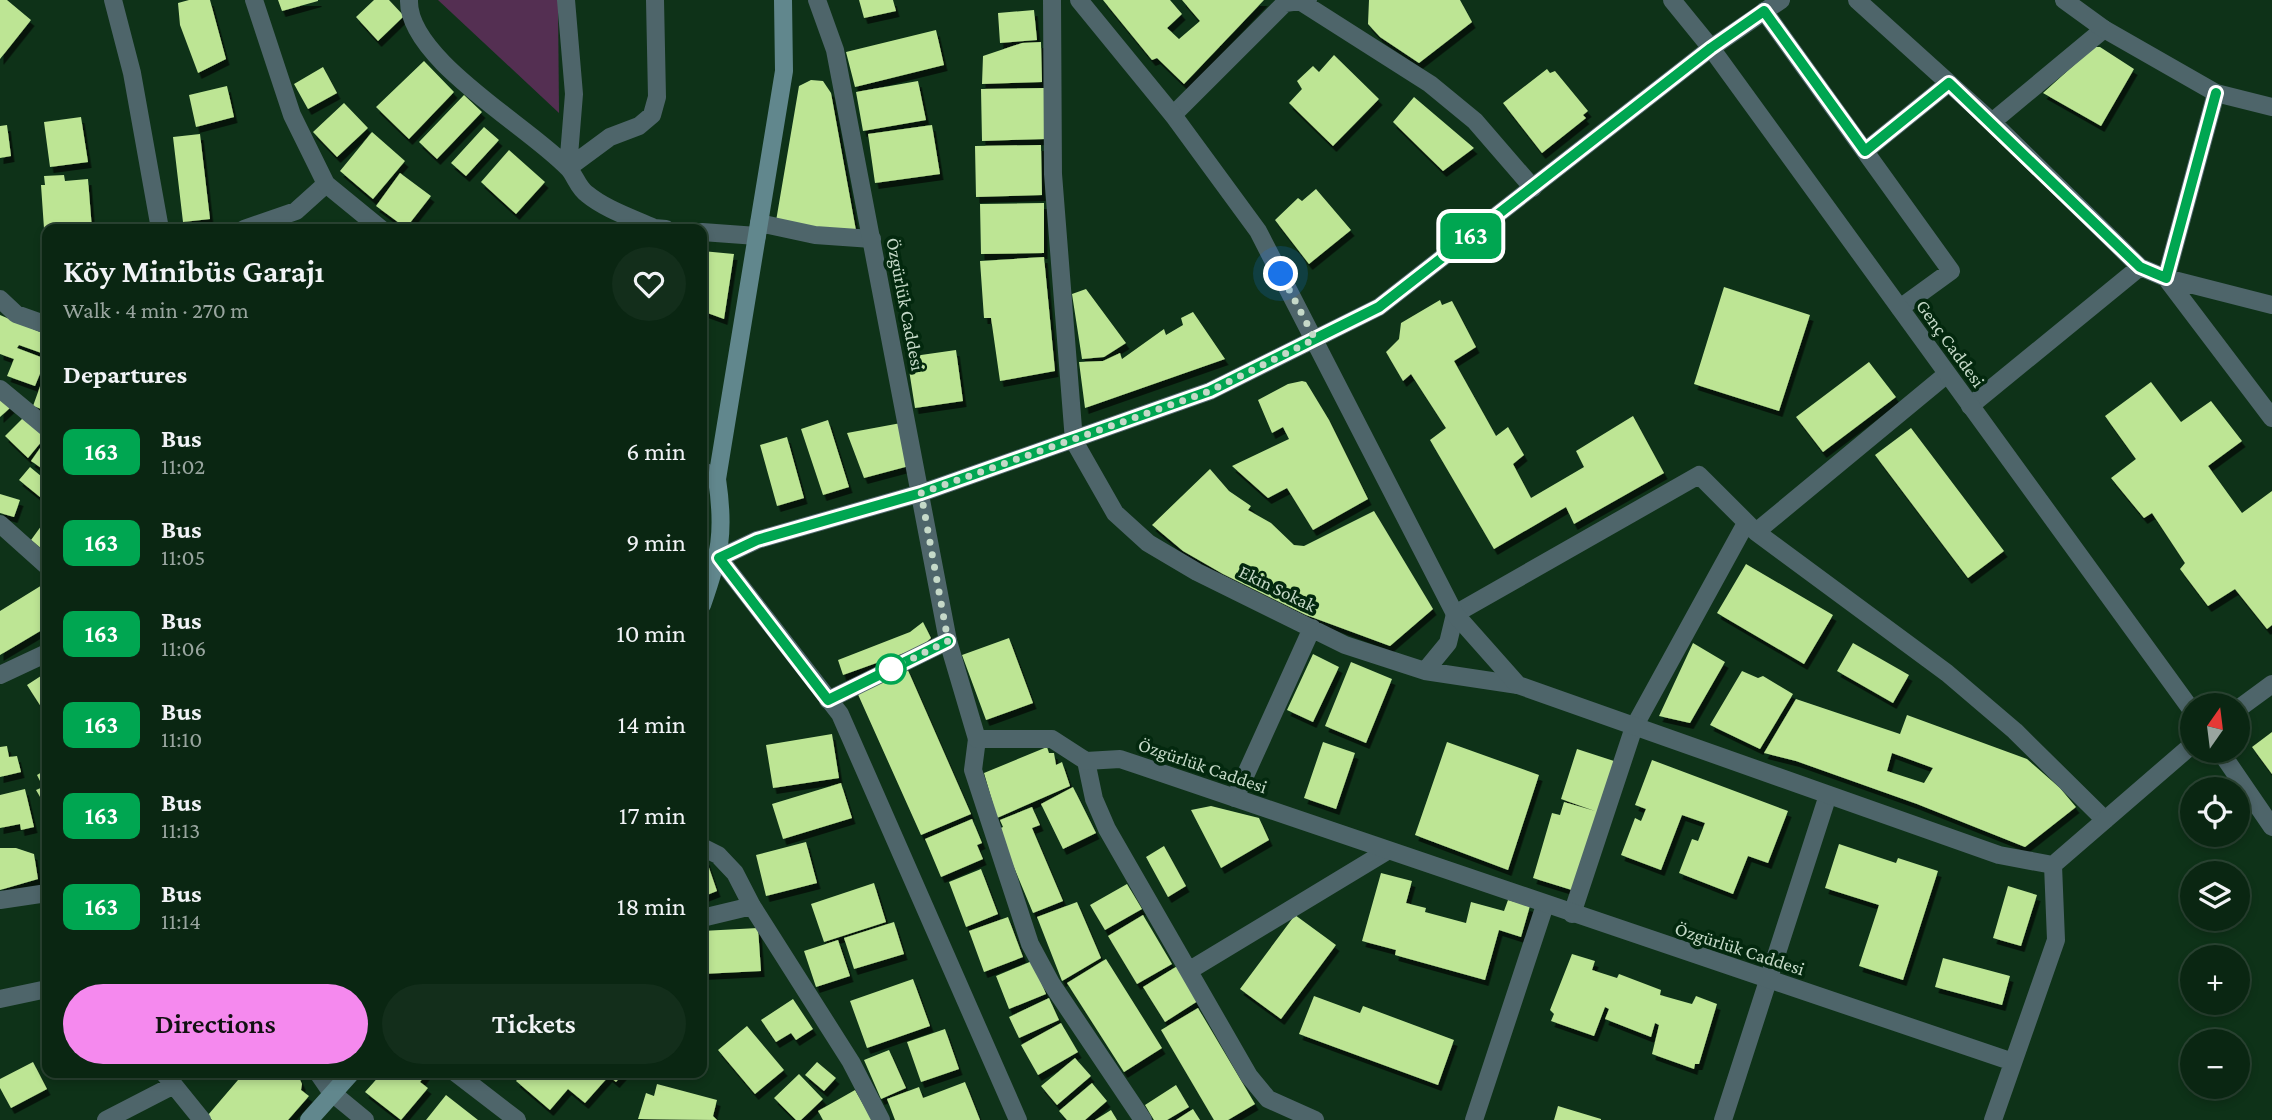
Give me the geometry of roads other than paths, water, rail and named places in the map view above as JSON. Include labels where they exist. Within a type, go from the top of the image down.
[{"type":"main road","points":[[707,591],[719,558],[722,514],[709,474],[758,229],[784,71],[783,0]]},
{"type":"main road","points":[[309,1120],[346,1078]]},
{"type":"street","points":[[113,0],[132,73],[159,224]]},
{"type":"street","points":[[254,0],[292,115],[326,184],[376,224]]},
{"type":"street","points":[[566,0],[575,94],[568,168]]},
{"type":"street","points":[[568,168],[610,136],[639,126],[652,115],[657,97],[655,0]]},
{"type":"street","name":"Özgürlük Caddesi","points":[[817,0],[835,50],[948,641],[977,739]]},
{"type":"street","points":[[1052,0],[1053,174],[1074,442]]},
{"type":"street","points":[[1079,0],[1173,116],[1258,231],[1455,614],[1518,685]]},
{"type":"street","name":"Genç Caddesi","points":[[1672,0],[1711,48],[2180,694]]},
{"type":"street","points":[[1018,1120],[840,714],[719,558],[757,540],[921,493],[1074,442],[1210,391],[1379,307],[1711,48],[1781,0]]},
{"type":"street","points":[[1857,0],[1992,122],[2140,267],[2166,278],[2272,305]]},
{"type":"street","points":[[2064,0],[2104,29],[2216,93],[2272,107]]},
{"type":"street","points":[[408,1],[417,31],[452,72],[568,168],[585,193],[645,224]]},
{"type":"street","points":[[1173,116],[1284,3],[1302,1],[1430,84],[1475,121],[1533,188]]},
{"type":"street","points":[[1764,11],[1951,271],[1900,308]]},
{"type":"street","points":[[1992,122],[2104,29]]},
{"type":"street","points":[[1865,151],[1949,83]]},
{"type":"street","points":[[2166,278],[2216,93]]},
{"type":"street","points":[[258,224],[296,211],[326,184]]},
{"type":"street","points":[[707,232],[758,229],[872,239]]},
{"type":"street","points":[[1970,406],[2140,267]]},
{"type":"street","points":[[2166,278],[2272,418]]},
{"type":"street","points":[[0,299],[16,314],[42,323]]},
{"type":"street","points":[[1572,914],[1634,727],[1751,527],[1947,374]]},
{"type":"street","points":[[0,389],[42,424]]},
{"type":"street","name":"Ekin Sokak","points":[[1074,442],[1115,513],[1148,543],[1197,572],[1345,645],[1425,671],[1518,685],[1999,855],[2053,865]]},
{"type":"street","points":[[1425,671],[1448,643],[1455,614],[1699,475],[1751,527],[1947,673],[2015,731],[2105,820]]},
{"type":"street","points":[[0,524],[42,562]]},
{"type":"street","points":[[1235,799],[1312,628]]},
{"type":"street","points":[[828,700],[948,641]]},
{"type":"street","points":[[0,675],[42,655]]},
{"type":"street","points":[[2250,700],[2272,684]]},
{"type":"street","points":[[1143,1120],[1051,983],[1030,944],[973,770],[977,739],[1052,739],[1086,761],[1094,799],[1107,829],[1249,1076],[1268,1099],[1315,1120]]},
{"type":"street","points":[[1993,1120],[2056,940],[2053,865],[2180,755]]},
{"type":"street","name":"Özgürlük Caddesi","points":[[1086,761],[1120,759],[2013,1062]]},
{"type":"street","points":[[2228,763],[2272,827]]},
{"type":"street","points":[[1723,1120],[1828,795]]},
{"type":"street","points":[[707,850],[718,855],[735,873],[752,906],[851,1062],[881,1120]]},
{"type":"street","points":[[1190,970],[1387,850]]},
{"type":"street","points":[[0,900],[42,894]]},
{"type":"street","points":[[1474,1120],[1545,905]]},
{"type":"street","points":[[707,917],[752,906]]},
{"type":"street","points":[[0,999],[42,990]]},
{"type":"street","points":[[321,1078],[331,1092],[365,1120]]},
{"type":"street","points":[[462,1078],[517,1120]]},
{"type":"street","points":[[106,1120],[168,1079],[202,1120]]}]
